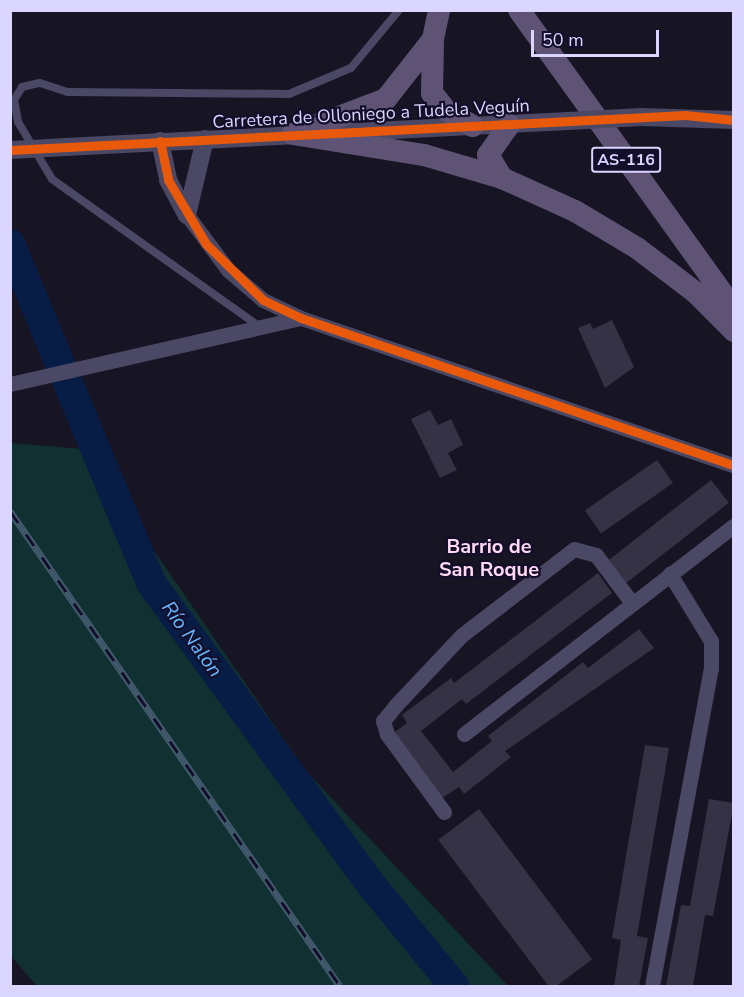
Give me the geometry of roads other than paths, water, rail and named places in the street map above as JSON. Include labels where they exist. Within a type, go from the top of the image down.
[{"type":"main road","points":[[439,10],[433,39],[432,93],[446,110],[473,126]]},
{"type":"main road","name":"AS-116","points":[[519,10],[734,309]]},
{"type":"main road","points":[[292,134],[386,99],[433,39]]},
{"type":"main road","points":[[502,178],[488,155],[509,125]]},
{"type":"main road","points":[[292,134],[424,155],[502,178],[575,211],[637,248],[695,292],[734,330]]},
{"type":"street","name":"Carretera de Olloniego a Tudela Veguín","points":[[10,150],[641,117],[734,120]]},
{"type":"street","points":[[187,215],[205,139]]},
{"type":"street","points":[[160,141],[168,180],[187,215],[228,270],[263,300],[301,318],[734,465]]},
{"type":"street","points":[[14,384],[301,318]]},
{"type":"street","points":[[464,734],[734,525]]},
{"type":"street","points":[[444,812],[387,734],[383,721],[395,705],[462,635],[574,549],[596,555],[632,603]]},
{"type":"street","points":[[652,987],[711,669],[711,641],[670,574]]},
{"type":"lane","points":[[261,327],[52,179],[18,122],[14,100],[22,87],[40,83],[68,92],[289,94],[351,68],[399,10]]},
{"type":"waterway","name":"Río Nalón","points":[[10,244],[151,583],[373,887],[454,986]]},
{"type":"railway","points":[[10,511],[340,986]]},
{"type":"district","name":"Barrio de San Roque","points":[[489,558]]}]
